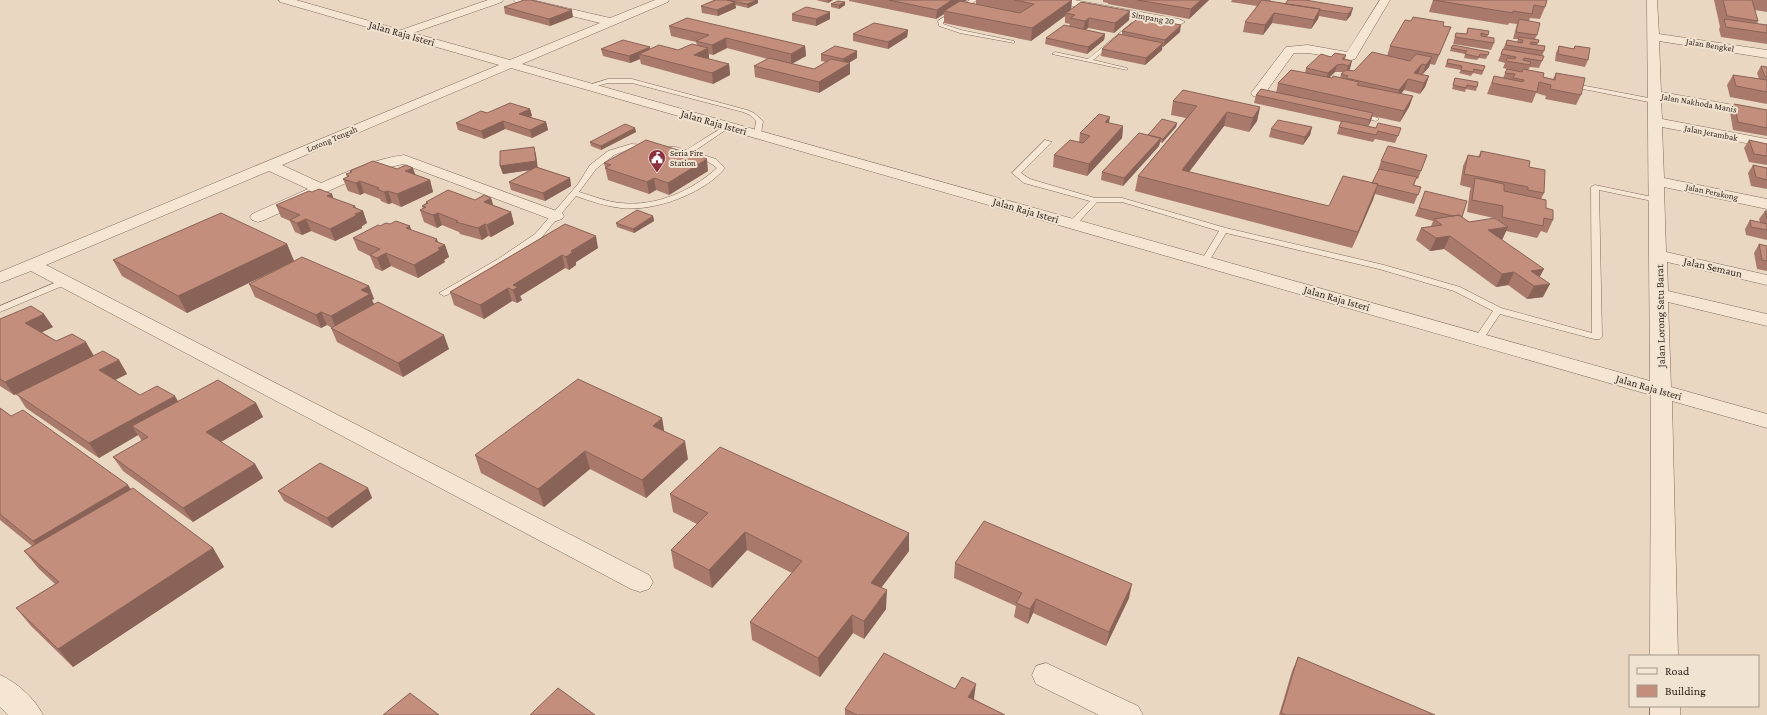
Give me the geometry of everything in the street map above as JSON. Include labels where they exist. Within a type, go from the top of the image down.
[{"type":"street","name":"Jalan Raja Isteri","points":[[284,0],[1767,421]]},
{"type":"street","points":[[402,33],[498,0]]},
{"type":"street","points":[[519,0],[611,22]]},
{"type":"street","name":"Lorong Tengah","points":[[0,278],[664,0]]},
{"type":"street","name":"Simpang 20","points":[[1056,0],[1087,3],[1142,16],[1179,22]]},
{"type":"street","points":[[1262,93],[1290,50],[1308,49],[1351,56],[1384,0]]},
{"type":"street","name":"Jalan Lorong Satu Barat","points":[[1652,0],[1661,390],[1664,655]]},
{"type":"street","name":"Jalan Bengkel","points":[[1653,37],[1767,54]]},
{"type":"street","name":"Jalan Nakhoda Manis","points":[[1654,98],[1767,115]]},
{"type":"street","name":"Jalan Jerambak","points":[[1655,122],[1767,143]]},
{"type":"street","points":[[258,217],[386,162],[404,159],[556,216]]},
{"type":"street","points":[[269,165],[321,189]]},
{"type":"street","name":"Jalan Perakong","points":[[1657,190],[1767,204]]},
{"type":"street","name":"Jalan Semaun","points":[[1658,255],[1767,280]]},
{"type":"street","points":[[32,265],[640,582]]},
{"type":"street","points":[[1659,294],[1767,320]]},
{"type":"street","points":[[1046,675],[1128,715]]},
{"type":"street","points":[[0,688],[28,715]]},
{"type":"lane","points":[[974,0],[946,16],[940,22],[941,25],[960,31],[1012,42]]},
{"type":"lane","points":[[1089,61],[1142,16]]},
{"type":"lane","points":[[1055,54],[1125,69]]},
{"type":"lane","points":[[589,86],[608,81],[632,81],[752,114],[760,121],[757,134]]},
{"type":"lane","points":[[1562,83],[1654,98]]},
{"type":"lane","points":[[1354,114],[1376,119]]},
{"type":"lane","points":[[688,152],[728,126]]},
{"type":"lane","points":[[1048,142],[1016,173],[1027,181],[1095,200],[1122,200],[1224,230],[1381,267],[1457,289],[1498,310],[1597,337],[1595,187],[1657,190]]},
{"type":"lane","points":[[444,293],[501,261],[538,236],[556,216],[593,167],[610,153],[631,146],[650,146],[688,152],[713,161],[721,168],[714,176],[690,190],[667,200],[648,204],[624,206],[574,193]]},
{"type":"lane","points":[[1073,223],[1095,200]]},
{"type":"lane","points":[[1205,261],[1224,230]]},
{"type":"lane","points":[[0,309],[64,282]]},
{"type":"lane","points":[[1479,339],[1498,310]]},
{"type":"building","points":[[524,0],[531,0],[572,10],[549,19],[504,7]]},
{"type":"building","points":[[715,0],[735,2],[717,10],[701,6]]},
{"type":"building","points":[[727,0],[757,0],[747,4]]},
{"type":"building","points":[[889,0],[952,0],[937,10]]},
{"type":"building","points":[[1014,0],[1072,0],[1032,28],[944,11],[960,1],[1020,13],[1034,4]]},
{"type":"building","points":[[1137,0],[1201,0],[1191,9]]},
{"type":"building","points":[[1262,0],[1320,9],[1314,20],[1274,13],[1265,25],[1245,22]]},
{"type":"building","points":[[1288,0],[1305,0],[1353,8],[1348,14],[1285,4]]},
{"type":"building","points":[[1433,0],[1547,0],[1545,7],[1534,5],[1532,14],[1513,11],[1513,13]]},
{"type":"building","points":[[1723,0],[1752,0],[1758,21],[1727,16]]},
{"type":"building","points":[[838,1],[845,2],[839,5],[831,4]]},
{"type":"building","points":[[1081,2],[1130,11],[1115,23],[1089,18],[1085,21],[1070,18],[1075,15],[1066,13]]},
{"type":"building","points":[[806,7],[830,12],[816,19],[792,14]]},
{"type":"building","points":[[1140,17],[1181,25],[1165,40],[1122,31]]},
{"type":"building","points":[[1413,17],[1444,22],[1443,26],[1451,27],[1439,55],[1390,46],[1405,20],[1411,21]]},
{"type":"building","points":[[687,18],[805,46],[791,54],[726,38],[712,45],[696,41],[709,35],[669,26]]},
{"type":"building","points":[[1519,19],[1540,23],[1537,35],[1516,32]]},
{"type":"building","points":[[1724,19],[1767,25],[1767,33],[1726,27]]},
{"type":"building","points":[[874,23],[908,30],[888,42],[853,34]]},
{"type":"building","points":[[1064,25],[1105,34],[1088,47],[1046,38]]},
{"type":"building","points":[[1468,28],[1489,31],[1488,35],[1481,33],[1481,36],[1494,38],[1494,43],[1455,37],[1456,33],[1467,34]]},
{"type":"building","points":[[1119,34],[1163,43],[1146,58],[1102,49]]},
{"type":"building","points":[[1519,37],[1539,40],[1538,43],[1531,42],[1530,44],[1545,46],[1544,51],[1506,45],[1507,40],[1522,43],[1523,40],[1518,39]]},
{"type":"building","points":[[623,40],[650,47],[629,56],[601,49]]},
{"type":"building","points":[[692,44],[708,48],[694,55],[729,64],[712,73],[639,54],[659,45],[678,50]]},
{"type":"building","points":[[1453,45],[1489,52],[1488,55],[1480,54],[1479,57],[1465,54],[1467,51],[1451,48]]},
{"type":"building","points":[[835,46],[857,51],[843,59],[821,54]]},
{"type":"building","points":[[1559,46],[1574,49],[1575,46],[1590,48],[1588,60],[1558,54]]},
{"type":"building","points":[[1503,49],[1544,56],[1542,61],[1524,58],[1523,60],[1531,62],[1530,65],[1506,61],[1507,58],[1515,59],[1516,57],[1501,54]]},
{"type":"building","points":[[1372,52],[1410,61],[1416,54],[1432,57],[1426,65],[1422,64],[1414,73],[1429,76],[1424,83],[1408,79],[1399,90],[1346,78],[1348,76],[1341,74],[1346,70],[1354,71]]},
{"type":"building","points":[[1335,53],[1346,55],[1342,59],[1352,61],[1348,66],[1343,64],[1337,65],[1328,73],[1306,68],[1321,54],[1331,57]]},
{"type":"building","points":[[769,58],[814,69],[831,59],[850,63],[819,82],[754,66]]},
{"type":"building","points":[[1448,59],[1485,66],[1483,71],[1474,69],[1473,72],[1461,70],[1462,66],[1447,63]]},
{"type":"building","points":[[1761,66],[1767,67],[1767,77],[1765,77]]},
{"type":"building","points":[[1507,69],[1522,72],[1523,69],[1544,73],[1543,77],[1555,80],[1556,73],[1585,78],[1581,95],[1550,89],[1551,85],[1539,82],[1537,92],[1492,83],[1494,76],[1523,82],[1524,80],[1513,78],[1515,74],[1505,73]]},
{"type":"building","points":[[1291,70],[1332,78],[1333,76],[1359,82],[1357,85],[1413,96],[1404,111],[1278,83]]},
{"type":"building","points":[[1733,75],[1767,80],[1767,92],[1736,86]]},
{"type":"building","points":[[1455,78],[1478,82],[1477,87],[1467,85],[1466,88],[1453,85]]},
{"type":"building","points":[[1261,89],[1373,113],[1370,120],[1256,95]]},
{"type":"building","points":[[1183,90],[1260,107],[1253,118],[1227,112],[1182,170],[1329,206],[1343,176],[1378,184],[1358,232],[1138,176],[1197,106],[1173,101]]},
{"type":"building","points":[[510,103],[530,109],[519,114],[546,122],[530,130],[503,121],[481,131],[456,123],[481,111],[487,113]]},
{"type":"building","points":[[1734,104],[1767,110],[1767,128],[1738,122]]},
{"type":"building","points":[[1099,114],[1110,117],[1105,122],[1123,126],[1089,164],[1054,155],[1070,140],[1083,143],[1090,136],[1080,133]]},
{"type":"building","points":[[1162,119],[1177,123],[1163,139],[1148,135]]},
{"type":"building","points":[[1278,120],[1312,127],[1305,137],[1271,129]]},
{"type":"building","points":[[1342,121],[1376,128],[1378,123],[1401,128],[1398,136],[1378,131],[1376,135],[1339,127]]},
{"type":"building","points":[[625,124],[635,128],[601,146],[590,142]]},
{"type":"building","points":[[1139,133],[1161,138],[1124,178],[1102,172]]},
{"type":"building","points":[[646,140],[707,159],[668,183],[654,178],[647,182],[605,168],[611,165],[604,163]]},
{"type":"building","points":[[1749,140],[1767,144],[1767,156],[1754,154]]},
{"type":"building","points":[[1388,146],[1427,155],[1421,171],[1381,161]]},
{"type":"building","points":[[534,147],[536,161],[500,166],[500,151]]},
{"type":"building","points":[[1481,151],[1530,161],[1529,167],[1545,170],[1544,193],[1528,190],[1528,187],[1464,174],[1468,155],[1480,157]]},
{"type":"building","points":[[373,161],[397,169],[406,165],[413,168],[405,171],[430,180],[397,194],[388,191],[384,192],[377,189],[379,188],[360,181],[356,183],[343,179],[349,176],[346,174],[352,172],[350,171]]},
{"type":"building","points":[[1753,165],[1767,168],[1767,180],[1756,177]]},
{"type":"building","points":[[536,167],[570,178],[543,193],[509,182]]},
{"type":"building","points":[[1379,169],[1417,177],[1413,185],[1421,187],[1418,195],[1372,183]]},
{"type":"building","points":[[1475,178],[1504,184],[1504,191],[1546,200],[1546,208],[1553,210],[1553,220],[1544,218],[1543,226],[1502,217],[1503,206],[1472,200]]},
{"type":"building","points":[[319,189],[332,194],[327,196],[355,206],[353,207],[363,211],[330,229],[306,219],[297,223],[290,220],[300,215],[276,205],[309,191],[312,192]]},
{"type":"building","points":[[448,190],[475,200],[484,195],[491,198],[484,202],[511,212],[487,225],[485,224],[478,228],[456,222],[458,221],[438,213],[433,215],[420,210],[426,207],[422,206],[428,203],[426,202]]},
{"type":"building","points":[[1425,191],[1467,201],[1462,217],[1459,215],[1453,216],[1419,208]]},
{"type":"building","points":[[637,210],[653,216],[633,229],[616,223]]},
{"type":"building","points":[[221,213],[287,244],[178,296],[113,260]]},
{"type":"building","points":[[1459,215],[1469,222],[1495,218],[1508,227],[1488,230],[1544,269],[1531,271],[1550,284],[1534,286],[1514,272],[1502,274],[1450,236],[1436,238],[1421,228],[1442,225],[1434,219]]},
{"type":"building","points":[[1750,220],[1767,224],[1767,230],[1751,227]]},
{"type":"building","points":[[396,221],[410,226],[406,228],[437,239],[435,241],[445,245],[438,248],[440,250],[414,265],[386,253],[377,258],[370,255],[380,249],[353,238],[378,225],[380,226],[386,223],[390,224]]},
{"type":"building","points":[[565,224],[596,236],[571,251],[573,252],[566,257],[562,255],[513,285],[518,287],[513,290],[508,288],[480,305],[450,292]]},
{"type":"building","points":[[1759,244],[1767,246],[1767,261],[1762,260]]},
{"type":"building","points":[[302,257],[369,286],[361,290],[370,294],[331,316],[321,312],[316,315],[249,284]]},
{"type":"building","points":[[378,302],[444,335],[398,363],[331,328]]},
{"type":"building","points":[[31,306],[44,314],[25,323],[56,341],[72,334],[86,342],[5,382],[0,379],[0,319]]},
{"type":"building","points":[[103,351],[119,360],[99,370],[140,395],[157,386],[175,396],[89,443],[16,394]]},
{"type":"building","points":[[578,379],[662,418],[653,426],[685,441],[642,480],[585,451],[538,489],[475,455]]},
{"type":"building","points":[[218,380],[256,403],[206,432],[255,464],[183,508],[113,457],[148,437],[132,426]]},
{"type":"building","points":[[0,408],[11,416],[23,410],[128,485],[33,541],[0,514]]},
{"type":"building","points":[[720,447],[909,533],[871,583],[887,590],[864,621],[852,615],[818,658],[750,622],[802,561],[745,532],[709,570],[671,550],[708,513],[670,494]]},
{"type":"building","points":[[320,463],[368,488],[327,518],[278,491]]},
{"type":"building","points":[[133,488],[213,548],[58,649],[16,608],[59,582],[24,551]]},
{"type":"building","points":[[984,521],[1132,584],[1109,632],[1036,599],[1030,609],[1016,603],[1022,593],[955,563]]},
{"type":"building","points":[[884,653],[955,689],[962,677],[976,684],[968,697],[1005,715],[857,715],[845,709]]},
{"type":"building","points":[[1298,657],[1435,715],[1286,715],[1281,713]]},
{"type":"building","points":[[558,688],[595,715],[530,715]]},
{"type":"building","points":[[410,693],[439,715],[383,715]]},
{"type":"place","name":"Seria Fire Station","points":[[657,173]]}]
